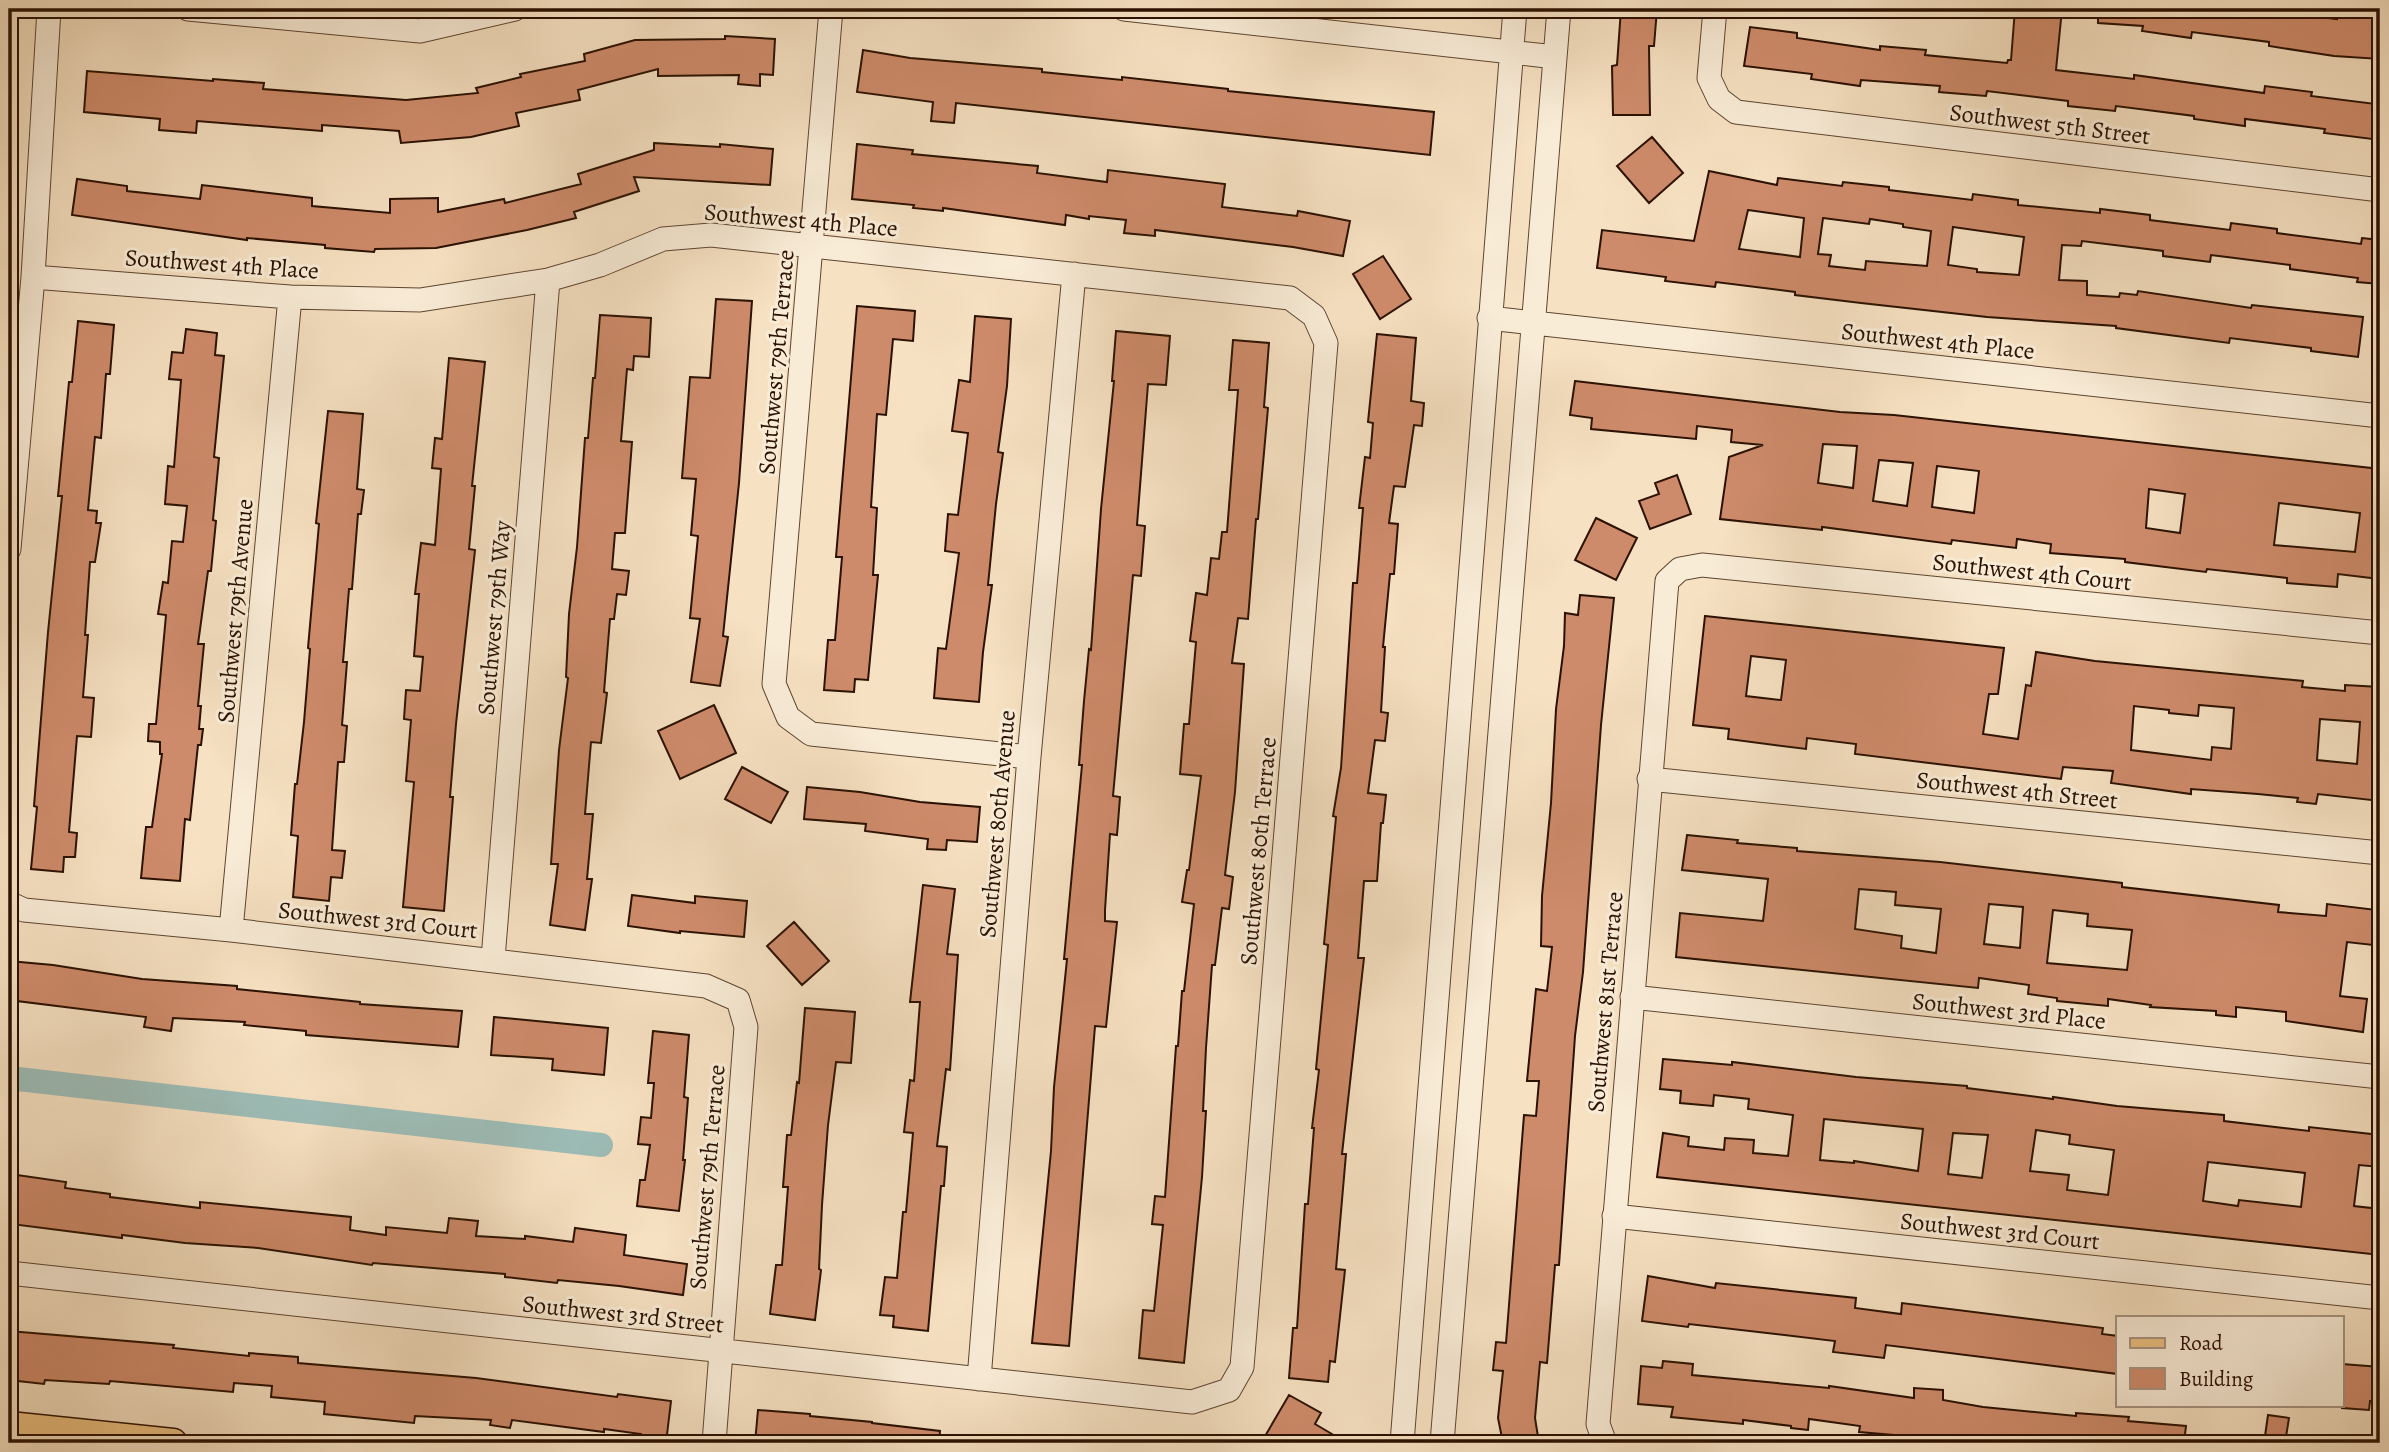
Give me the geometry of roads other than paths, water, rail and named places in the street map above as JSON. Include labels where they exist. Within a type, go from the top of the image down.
[{"type":"main road","points":[[9,1426],[109,1440],[173,1443]]},
{"type":"street","points":[[9,549],[33,277],[49,9]]},
{"type":"street","points":[[188,9],[420,31],[515,9]]},
{"type":"street","name":"Southwest 79th Terrace","points":[[831,9],[774,684],[788,717],[811,734],[1029,757]]},
{"type":"street","points":[[1124,9],[1555,57]]},
{"type":"street","points":[[1402,1443],[1515,9]]},
{"type":"street","points":[[1441,1443],[1559,9]]},
{"type":"street","name":"Southwest 5th Street","points":[[1715,9],[1709,78],[1719,99],[1736,112],[2380,190]]},
{"type":"street","name":"Southwest 4th Place","points":[[33,277],[290,297],[420,300],[548,280],[600,265],[663,239],[711,235],[1290,298],[1314,316]]},
{"type":"street","name":"Southwest 80th Avenue","points":[[979,1379],[1029,757],[1073,274]]},
{"type":"street","name":"Southwest 79th Way","points":[[493,959],[548,280]]},
{"type":"street","name":"Southwest 79th Avenue","points":[[231,930],[290,297]]},
{"type":"street","name":"Southwest 80th Terrace","points":[[1229,1390],[1242,1367],[1325,357],[1326,343],[1314,316]]},
{"type":"street","name":"Southwest 4th Place","points":[[1489,318],[2380,416]]},
{"type":"street","name":"Southwest 4th Court","points":[[1680,569],[1702,565],[2380,633]]},
{"type":"street","name":"Southwest 81st Terrace","points":[[1605,1443],[1598,1424],[1649,779],[1667,581],[1680,569]]},
{"type":"street","name":"Southwest 4th Street","points":[[1649,779],[2380,853]]},
{"type":"street","name":"Southwest 3rd Court","points":[[9,903],[24,910],[493,959],[706,986],[738,1000]]},
{"type":"street","name":"Southwest 3rd Place","points":[[1632,997],[2380,1077]]},
{"type":"street","name":"Southwest 79th Terrace","points":[[714,1443],[746,1027],[738,1000]]},
{"type":"street","name":"Southwest 3rd Court","points":[[1614,1216],[2380,1298]]},
{"type":"street","name":"Southwest 3rd Street","points":[[9,1273],[1192,1402],[1229,1390]]},
{"type":"waterway","points":[[9,1078],[601,1145]]}]
